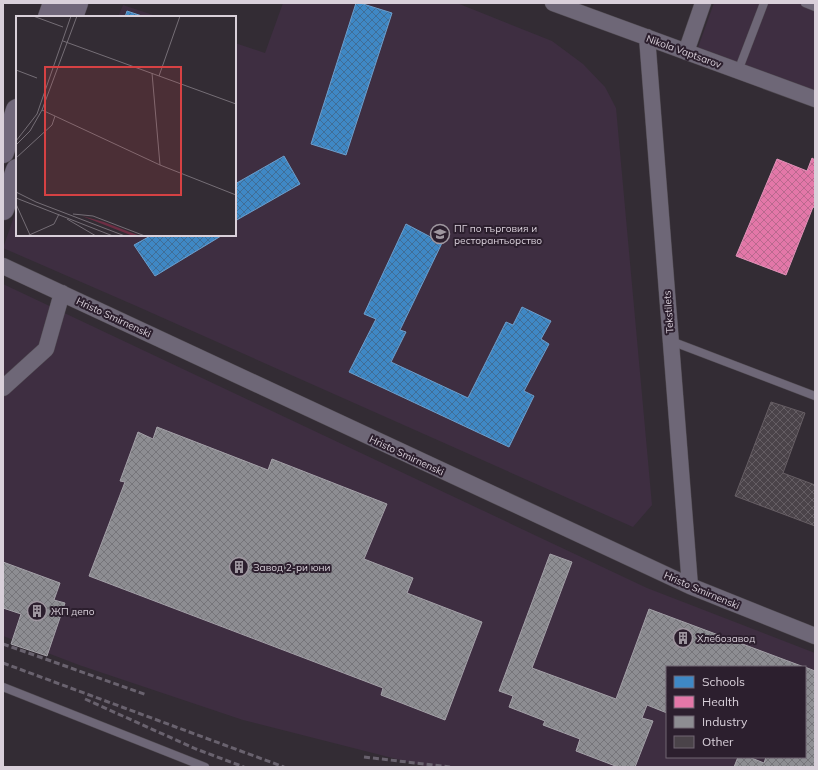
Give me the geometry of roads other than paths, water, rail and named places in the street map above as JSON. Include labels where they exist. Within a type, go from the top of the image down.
[{"type":"main road","points":[[49,16],[54,3]]},
{"type":"main road","points":[[72,16],[77,3]]},
{"type":"main road","points":[[3,152],[16,113]]},
{"type":"main road","points":[[3,209],[16,173]]},
{"type":"street","name":"Nikola Vaptsarov","points":[[553,3],[815,99]]},
{"type":"street","points":[[686,52],[703,3]]},
{"type":"street","name":"Tekstilets","points":[[646,37],[690,586]]},
{"type":"street","name":"Hristo Smirnenski","points":[[3,266],[690,586],[815,636]]},
{"type":"street","points":[[3,388],[46,349],[62,293]]},
{"type":"lane","points":[[738,71],[764,3]]},
{"type":"lane","points":[[805,3],[815,7]]},
{"type":"lane","points":[[671,341],[815,396]]},
{"type":"lane","points":[[3,687],[205,767]]},
{"type":"railway","points":[[3,644],[147,695]]},
{"type":"railway","points":[[3,663],[284,767]]},
{"type":"railway","points":[[85,699],[196,749],[244,767]]},
{"type":"railway","points":[[364,757],[450,767]]},
{"type":"place","name":"ПГ по търговия и ресторантьорство","points":[[440,234]]},
{"type":"place","name":"Завод 2-ри юни","points":[[239,567]]},
{"type":"place","name":"ЖП депо","points":[[37,611]]},
{"type":"place","name":"Хлебозавод","points":[[683,638]]}]
